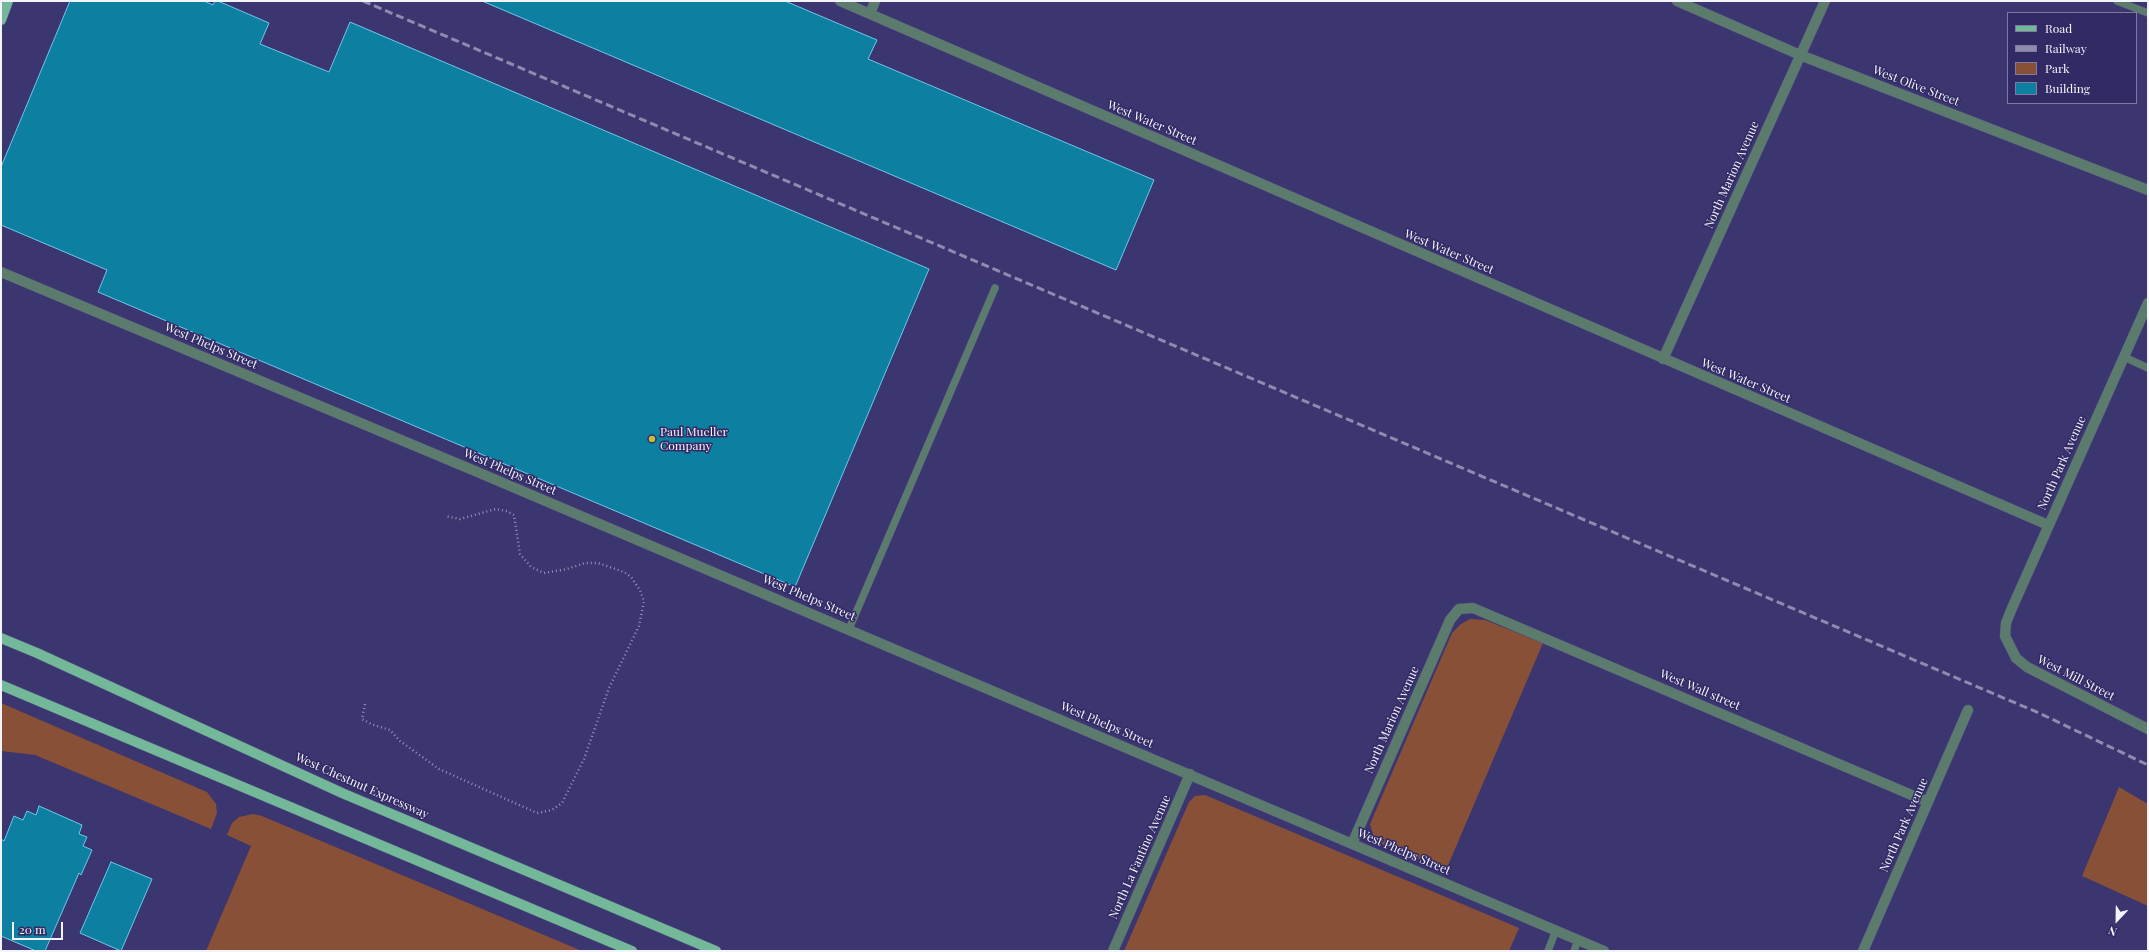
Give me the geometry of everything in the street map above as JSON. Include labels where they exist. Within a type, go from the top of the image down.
[{"type":"main road","points":[[1,20],[8,1]]},
{"type":"main road","name":"West Chestnut Expressway","points":[[1,638],[38,653],[342,793],[716,951]]},
{"type":"main road","points":[[1,684],[632,951]]},
{"type":"street","name":"West Water Street","points":[[840,1],[2048,525]]},
{"type":"street","points":[[870,14],[876,1]]},
{"type":"street","name":"West Olive Street","points":[[1677,1],[1800,55],[2148,190]]},
{"type":"street","name":"North Marion Avenue","points":[[1663,359],[1825,1]]},
{"type":"street","name":"West Phelps Street","points":[[1,272],[849,629],[1604,951]]},
{"type":"street","name":"North Park Avenue","points":[[2005,636],[2006,623],[2012,608],[2148,303]]},
{"type":"street","name":"North Marion Avenue","points":[[1352,844],[1450,620],[1459,608]]},
{"type":"street","name":"West Wall street","points":[[1459,608],[1473,608],[1928,802]]},
{"type":"street","name":"West Mill Street","points":[[2005,636],[2016,658],[2027,667],[2148,729]]},
{"type":"street","name":"North Park Avenue","points":[[1864,951],[1968,710]]},
{"type":"street","name":"North La Fantino Avenue","points":[[1113,951],[1190,774]]},
{"type":"lane","points":[[2117,1],[2148,13]]},
{"type":"lane","points":[[849,629],[995,288]]},
{"type":"lane","points":[[2124,357],[2148,368]]},
{"type":"lane","points":[[1548,951],[1556,930]]},
{"type":"lane","points":[[1574,951],[1578,940]]},
{"type":"path","points":[[365,704],[362,719],[371,724],[390,730],[400,741],[439,769],[537,813],[552,810],[562,802],[584,759],[610,688],[639,626],[644,601],[640,590],[631,577],[624,572],[598,563],[585,563],[567,569],[544,573],[531,567],[520,554],[514,515],[506,511],[496,509],[460,519],[445,516]]},
{"type":"green space","points":[[1470,619],[1485,620],[1543,643],[1446,870],[1381,844],[1374,838],[1370,824],[1452,633],[1461,624]]},
{"type":"green space","points":[[1,703],[207,792],[216,804],[217,813],[211,829],[35,755],[1,751]]},
{"type":"green space","points":[[2119,787],[2148,804],[2148,906],[2082,876]]},
{"type":"green space","points":[[1205,795],[1519,928],[1509,951],[1124,951],[1189,802],[1195,796]]},
{"type":"green space","points":[[253,814],[262,816],[582,951],[206,951],[251,846],[227,835],[232,823],[239,817]]},
{"type":"building","name":"Paul Mueller Company","points":[[70,1],[204,1],[213,5],[215,1],[218,1],[269,23],[260,44],[329,72],[350,22],[929,269],[795,587],[98,292],[107,270],[1,225],[1,167]]},
{"type":"building","points":[[482,1],[785,1],[877,40],[868,59],[1154,180],[1116,270]]},
{"type":"building","points":[[39,806],[82,825],[79,834],[87,837],[83,846],[92,850],[81,875],[79,873],[45,951],[36,951],[1,936],[1,839],[4,841],[14,816],[23,820],[27,811],[36,815]]},
{"type":"building","points":[[111,862],[152,879],[121,951],[80,933]]},
{"type":"railway","points":[[363,1],[2039,713],[2148,765]]},
{"type":"place","name":"Paul Mueller Company","points":[[652,439]]}]
